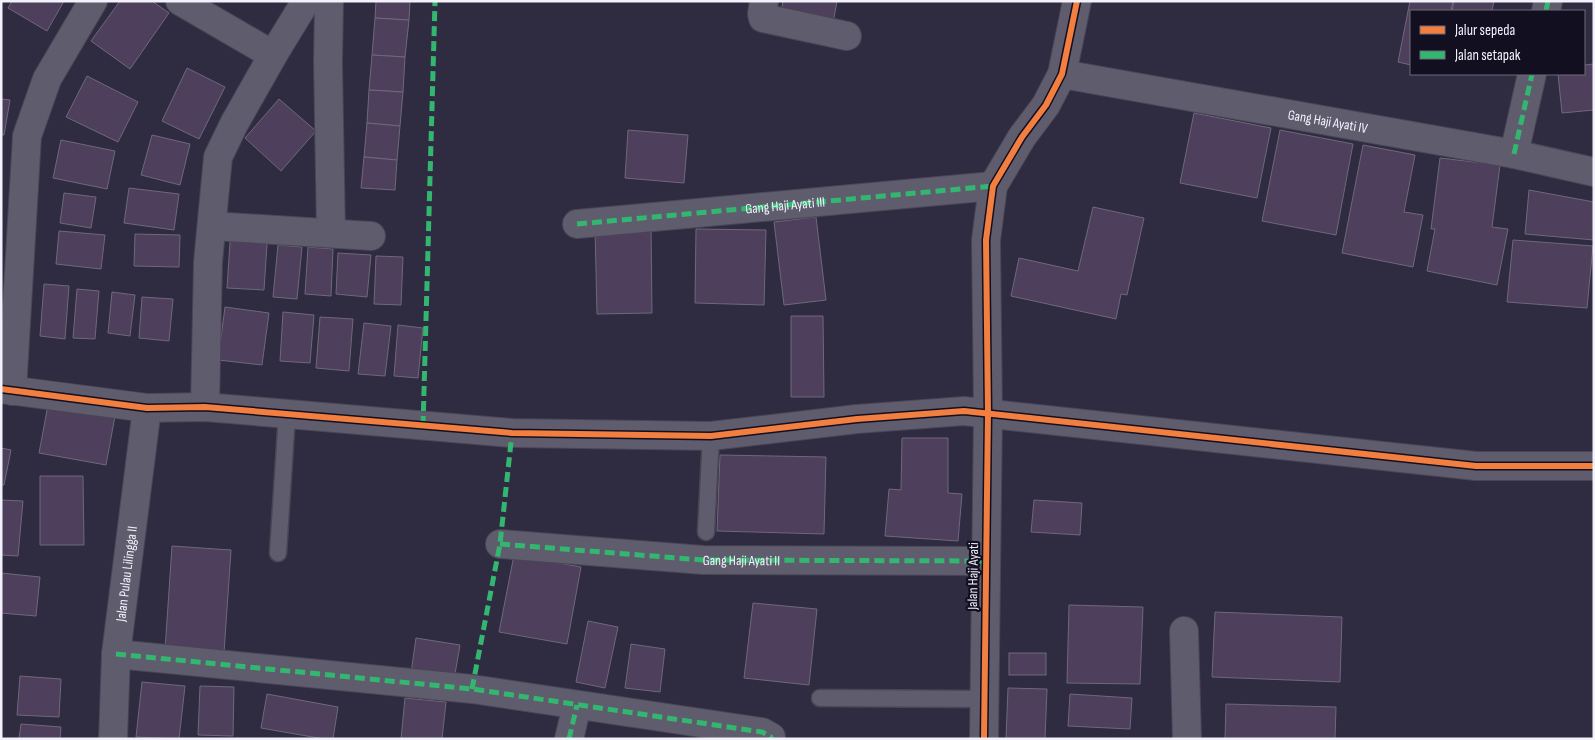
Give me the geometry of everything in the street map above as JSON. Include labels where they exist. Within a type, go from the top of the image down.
[{"type":"street","points":[[93,1],[47,79],[27,136],[7,390],[147,408],[205,407],[512,433],[711,436],[857,418],[964,411],[1476,466],[1594,466]]},
{"type":"street","points":[[180,1],[273,55]]},
{"type":"street","points":[[205,407],[208,262],[218,157],[234,124],[306,1]]},
{"type":"street","points":[[329,1],[328,63],[331,233]]},
{"type":"street","points":[[764,1],[763,18],[847,36]]},
{"type":"street","points":[[993,186],[1022,136],[1046,106],[1062,74],[1077,1]]},
{"type":"street","name":"Gang Haji Ayati IV","points":[[1062,74],[1514,154],[1594,172]]},
{"type":"street","points":[[1514,154],[1532,75]]},
{"type":"street","name":"Gang Haji Ayati III","points":[[577,224],[993,186]]},
{"type":"street","name":"Jalan Haji Ayati","points":[[984,739],[988,413],[986,240],[993,186]]},
{"type":"street","points":[[212,226],[370,236]]},
{"type":"street","name":"Jalan Pulau Lilingga II","points":[[113,739],[116,654],[147,408]]},
{"type":"street","name":"Gang Haji Ayati II","points":[[500,544],[702,560],[986,561]]},
{"type":"street","points":[[1184,631],[1187,739]]},
{"type":"street","points":[[116,654],[472,689],[762,732],[771,738]]},
{"type":"street","points":[[569,739],[577,705]]},
{"type":"lane","points":[[278,552],[287,414]]},
{"type":"lane","points":[[706,532],[711,436]]},
{"type":"lane","points":[[820,698],[984,699]]},
{"type":"building","points":[[12,1],[64,1],[47,31],[8,8]]},
{"type":"building","points":[[120,1],[152,1],[169,13],[130,69],[91,41]]},
{"type":"building","points":[[376,1],[410,1],[409,20],[375,18]]},
{"type":"building","points":[[783,1],[837,1],[832,29],[780,21]]},
{"type":"building","points":[[1410,1],[1453,1],[1451,10],[1410,10],[1410,65],[1398,62]]},
{"type":"building","points":[[1454,1],[1494,1],[1492,10],[1452,10]]},
{"type":"building","points":[[375,18],[409,20],[405,57],[372,55]]},
{"type":"building","points":[[372,55],[405,57],[403,92],[369,90]]},
{"type":"building","points":[[1594,64],[1594,110],[1562,113],[1558,75],[1585,75],[1585,65]]},
{"type":"building","points":[[187,68],[225,87],[199,139],[162,121]]},
{"type":"building","points":[[87,76],[138,102],[118,142],[66,117]]},
{"type":"building","points":[[369,90],[403,92],[400,126],[367,123]]},
{"type":"building","points":[[1,99],[10,100],[4,135],[1,135]]},
{"type":"building","points":[[279,99],[316,131],[281,171],[245,138]]},
{"type":"building","points":[[1194,113],[1271,128],[1257,198],[1180,183]]},
{"type":"building","points":[[367,123],[400,126],[397,160],[364,157]]},
{"type":"building","points":[[628,130],[688,135],[684,183],[625,178]]},
{"type":"building","points":[[1280,130],[1353,144],[1336,235],[1262,221]]},
{"type":"building","points":[[152,135],[190,144],[180,185],[141,175]]},
{"type":"building","points":[[61,140],[115,151],[107,189],[53,178]]},
{"type":"building","points":[[1363,145],[1415,155],[1404,212],[1423,215],[1413,267],[1342,253]]},
{"type":"building","points":[[364,157],[397,160],[395,190],[361,188]]},
{"type":"building","points":[[1440,158],[1500,165],[1492,227],[1508,229],[1497,285],[1427,271],[1435,229],[1431,229]]},
{"type":"building","points":[[129,188],[179,194],[174,230],[124,223]]},
{"type":"building","points":[[1529,190],[1594,202],[1594,240],[1525,234]]},
{"type":"building","points":[[64,193],[96,197],[91,228],[60,223]]},
{"type":"building","points":[[1093,207],[1144,218],[1127,295],[1121,294],[1116,319],[1011,296],[1019,258],[1078,271]]},
{"type":"building","points":[[816,217],[826,300],[784,305],[774,222]]},
{"type":"building","points":[[651,227],[652,313],[597,314],[595,229]]},
{"type":"building","points":[[231,228],[268,230],[264,290],[227,288]]},
{"type":"building","points":[[696,229],[766,230],[764,305],[695,303]]},
{"type":"building","points":[[59,231],[105,235],[101,269],[56,264]]},
{"type":"building","points":[[135,234],[180,235],[179,267],[134,266]]},
{"type":"building","points":[[1513,240],[1593,246],[1587,308],[1507,302]]},
{"type":"building","points":[[278,245],[302,247],[297,299],[273,297]]},
{"type":"building","points":[[308,247],[333,249],[331,296],[305,294]]},
{"type":"building","points":[[338,253],[371,255],[367,297],[336,294]]},
{"type":"building","points":[[376,256],[403,257],[401,305],[374,304]]},
{"type":"building","points":[[44,284],[69,286],[65,339],[40,336]]},
{"type":"building","points":[[77,289],[99,291],[95,339],[73,338]]},
{"type":"building","points":[[112,292],[135,295],[130,336],[108,333]]},
{"type":"building","points":[[142,297],[173,299],[169,341],[139,338]]},
{"type":"building","points":[[225,307],[269,313],[262,365],[218,360]]},
{"type":"building","points":[[283,312],[314,315],[310,363],[280,361]]},
{"type":"building","points":[[791,316],[823,316],[824,397],[791,397]]},
{"type":"building","points":[[320,317],[353,319],[349,371],[316,368]]},
{"type":"building","points":[[364,323],[391,326],[385,376],[358,374]]},
{"type":"building","points":[[398,325],[423,328],[418,378],[394,376]]},
{"type":"building","points":[[48,405],[115,416],[106,465],[39,453]]},
{"type":"building","points":[[902,438],[948,438],[948,493],[962,494],[958,541],[885,536],[889,489],[901,490]]},
{"type":"building","points":[[1,448],[11,450],[4,485],[1,485]]},
{"type":"building","points":[[720,455],[826,457],[824,534],[717,531]]},
{"type":"building","points":[[40,476],[83,476],[84,545],[40,545]]},
{"type":"building","points":[[1,500],[23,501],[18,556],[1,555]]},
{"type":"building","points":[[1034,500],[1082,503],[1080,535],[1031,532]]},
{"type":"building","points":[[172,546],[231,550],[224,653],[165,650]]},
{"type":"building","points":[[514,555],[581,567],[567,644],[499,632]]},
{"type":"building","points":[[1,573],[40,577],[36,616],[1,613]]},
{"type":"building","points":[[753,603],[817,609],[809,685],[744,678]]},
{"type":"building","points":[[1069,605],[1143,607],[1140,684],[1067,683]]},
{"type":"building","points":[[1215,612],[1342,617],[1340,682],[1212,677]]},
{"type":"building","points":[[588,621],[618,627],[605,688],[576,682]]},
{"type":"building","points":[[416,638],[460,645],[454,680],[411,673]]},
{"type":"building","points":[[631,644],[665,649],[660,692],[625,688]]},
{"type":"building","points":[[1009,653],[1046,653],[1046,675],[1009,675]]},
{"type":"building","points":[[20,676],[61,679],[59,717],[17,715]]},
{"type":"building","points":[[142,682],[185,686],[179,739],[136,737]]},
{"type":"building","points":[[200,686],[234,687],[233,736],[198,735]]},
{"type":"building","points":[[1008,688],[1047,689],[1045,739],[1006,739]]},
{"type":"building","points":[[267,694],[338,707],[333,739],[261,728]]},
{"type":"building","points":[[1070,694],[1132,698],[1130,729],[1068,726]]},
{"type":"building","points":[[405,698],[446,702],[442,739],[401,739]]},
{"type":"building","points":[[1226,704],[1336,707],[1335,739],[1225,739]]},
{"type":"building","points":[[21,724],[61,727],[60,739],[19,739]]},
{"type":"marked path","points":[[423,426],[435,1]]},
{"type":"marked path","points":[[1546,10],[1548,1]]},
{"type":"marked path","points":[[1514,154],[1532,75]]},
{"type":"marked path","points":[[577,224],[993,186]]},
{"type":"marked path","points":[[472,689],[500,544],[512,433]]},
{"type":"marked path","points":[[500,544],[703,560],[986,561]]},
{"type":"marked path","points":[[116,654],[472,689],[762,732],[771,737],[771,739]]},
{"type":"marked path","points":[[569,739],[577,705]]},
{"type":"cycle path","points":[[984,739],[988,413],[986,240],[993,186],[1022,137],[1046,105],[1062,74],[1077,1]]},
{"type":"cycle path","points":[[1,389],[147,408],[205,407],[512,433],[711,436],[857,419],[964,411],[1476,466],[1594,466]]}]
